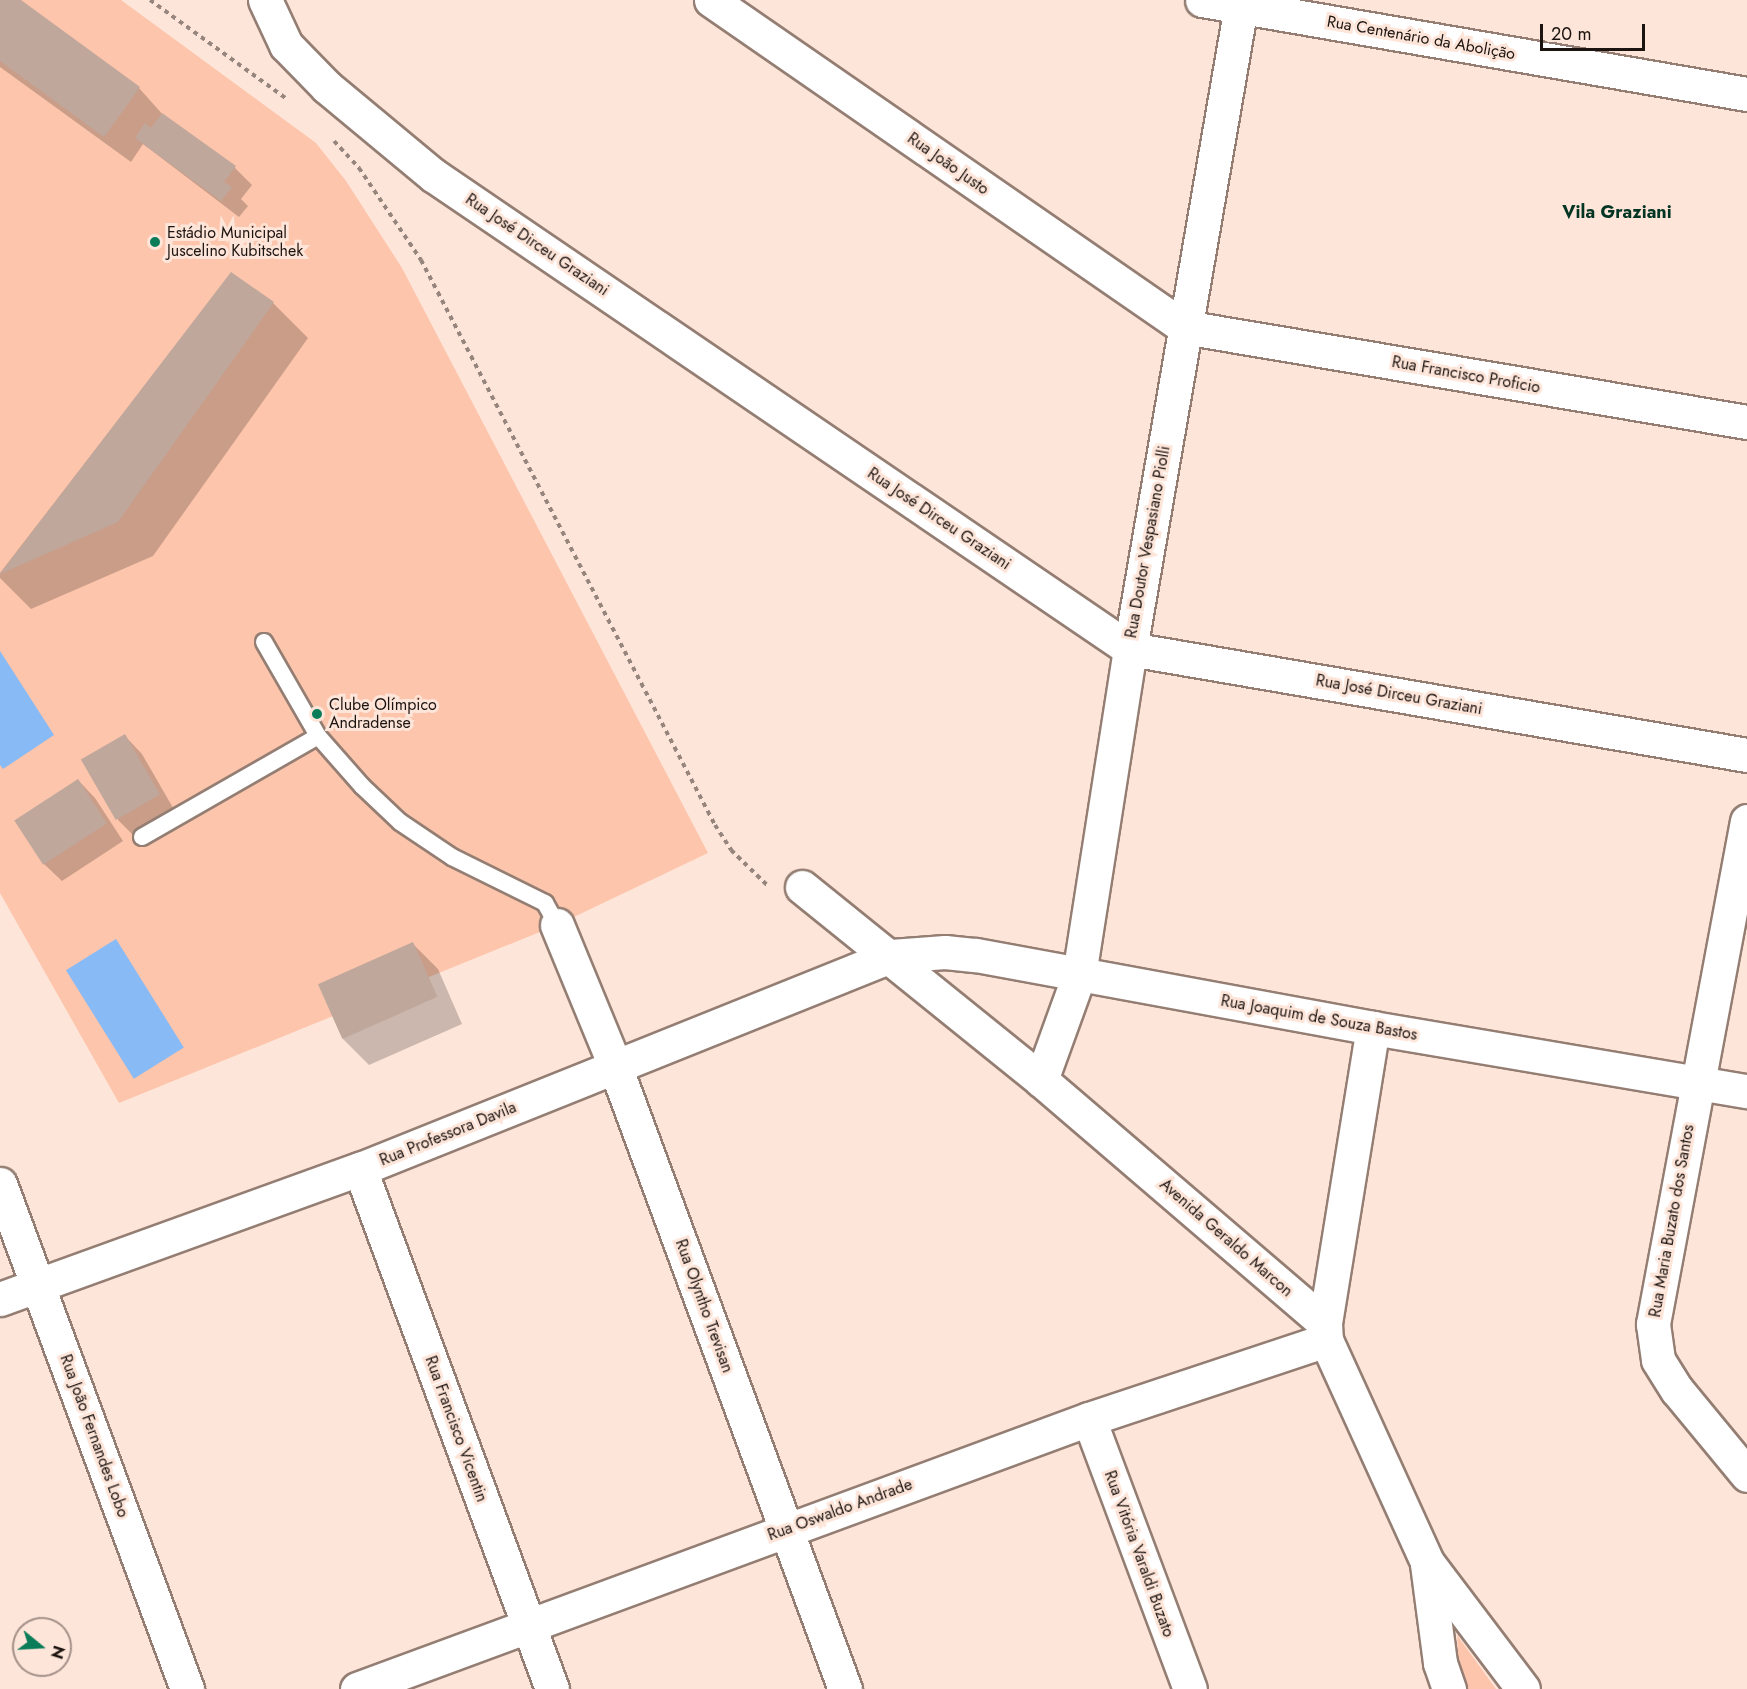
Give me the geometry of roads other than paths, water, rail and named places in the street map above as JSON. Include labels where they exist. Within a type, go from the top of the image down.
[{"type":"street","name":"Rua José Dirceu Graziani","points":[[265,0],[286,45],[327,87],[433,175],[1130,649],[1747,755]]},
{"type":"street","name":"Rua Centenário da Abolição","points":[[1202,0],[1242,3],[1747,94]]},
{"type":"street","name":"Rua João Justo","points":[[718,2],[1184,327]]},
{"type":"street","name":"Rua Doutor Vespasiano Piolli","points":[[1041,1080],[1078,975],[1184,327],[1242,3]]},
{"type":"street","name":"Rua Francisco Proficio","points":[[1184,327],[1747,422]]},
{"type":"street","name":"Rua Maria Buzato dos Santos","points":[[1747,821],[1696,1081],[1653,1324],[1658,1360],[1677,1390],[1747,1475]]},
{"type":"street","name":"Avenida Geraldo Marcon","points":[[802,887],[891,956],[1041,1080],[1325,1331],[1427,1562],[1523,1689]]},
{"type":"street","name":"Rua Olyntho Trevisan","points":[[557,925],[615,1066],[845,1689]]},
{"type":"street","name":"Rua Joaquim de Souza Bastos","points":[[891,956],[945,952],[976,955],[1372,1028],[1747,1091]]},
{"type":"street","name":"Rua Professora Davila","points":[[0,1299],[360,1169],[891,956]]},
{"type":"street","points":[[1325,1331],[1372,1028]]},
{"type":"street","name":"Rua Francisco Vicentin","points":[[360,1169],[552,1689]]},
{"type":"street","name":"Rua João Fernandes Lobo","points":[[0,1184],[187,1689]]},
{"type":"street","name":"Rua Oswaldo Andrade","points":[[357,1689],[1325,1331]]},
{"type":"street","name":"Rua Vitória Varaldi Buzato","points":[[1089,1419],[1190,1689]]},
{"type":"street","points":[[1427,1562],[1440,1663],[1449,1689]]},
{"type":"lane","points":[[264,642],[318,736],[362,786],[400,822],[453,857],[545,903],[557,925]]},
{"type":"lane","points":[[142,837],[318,736]]},
{"type":"water","points":[[0,651],[54,735],[3,769],[0,765]]},
{"type":"water","points":[[116,939],[184,1048],[134,1079],[66,970]]},
{"type":"place","name":"Estádio Municipal Juscelino Kubitschek","points":[[155,242]]},
{"type":"place","name":"Clube Olímpico Andradense","points":[[317,714]]},
{"type":"district","name":"Vila Graziani","points":[[1617,212]]}]
